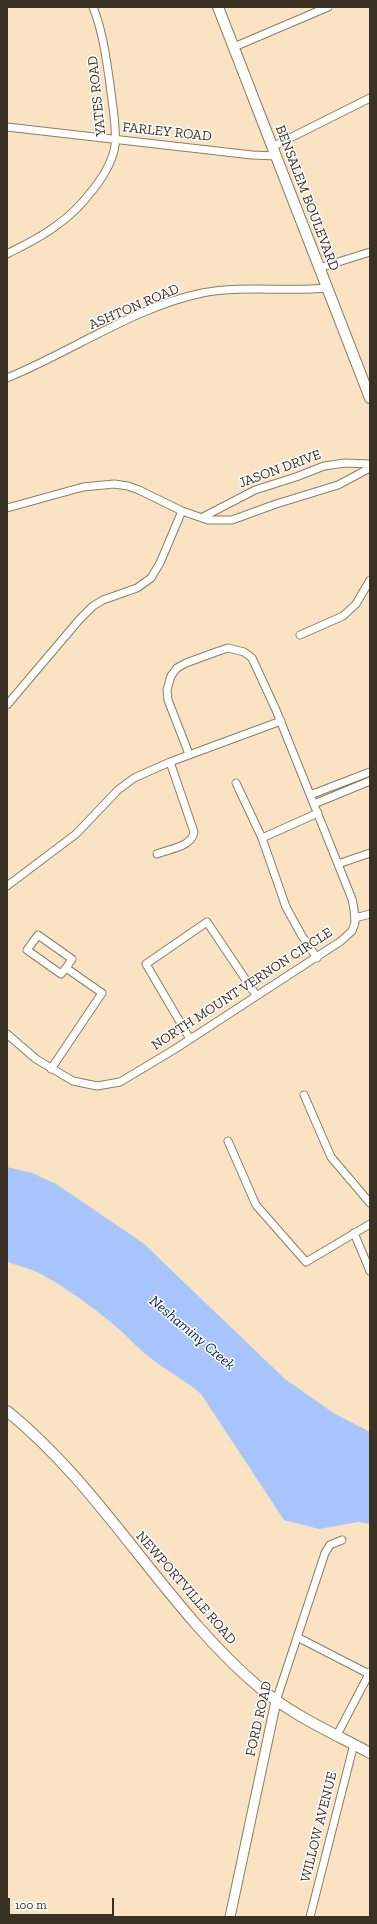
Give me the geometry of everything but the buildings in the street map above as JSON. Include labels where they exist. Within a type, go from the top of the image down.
[{"type":"main road","name":"BENSALEM BOULEVARD","points":[[218,7],[370,398]]},
{"type":"main road","name":"NEWPORTVILLE ROAD","points":[[7,1411],[37,1437],[62,1462],[216,1646],[245,1675],[276,1701],[370,1752]]},
{"type":"street","name":"YATES ROAD","points":[[7,254],[58,225],[83,201],[110,163],[115,146],[115,139],[105,48],[93,7]]},
{"type":"street","points":[[234,47],[328,7]]},
{"type":"street","points":[[274,151],[370,98]]},
{"type":"street","name":"FARLEY ROAD","points":[[7,127],[252,155],[274,151]]},
{"type":"street","points":[[319,268],[370,252]]},
{"type":"street","name":"ASHTON ROAD","points":[[7,378],[139,315],[166,304],[190,297],[226,291],[327,288]]},
{"type":"street","name":"JASON DRIVE","points":[[203,517],[255,490],[324,466],[345,463],[370,464]]},
{"type":"street","points":[[7,508],[83,487],[114,484],[139,490],[182,511],[208,520],[223,521],[242,518],[276,504],[338,485],[370,468]]},
{"type":"street","points":[[7,705],[79,620],[93,606],[103,600],[137,588],[151,578],[160,563],[182,511]]},
{"type":"street","points":[[300,635],[343,616],[356,604],[370,580]]},
{"type":"street","points":[[189,754],[168,700],[167,690],[171,676],[177,668],[216,652],[233,648],[244,652],[252,658],[281,720],[352,899],[355,918],[370,914]]},
{"type":"street","points":[[7,886],[76,834],[134,778],[189,754],[281,720]]},
{"type":"street","points":[[157,854],[188,843],[193,837],[194,832],[170,762]]},
{"type":"street","points":[[310,795],[370,772]]},
{"type":"street","points":[[314,804],[370,781]]},
{"type":"street","points":[[236,783],[262,838],[286,906],[316,958]]},
{"type":"street","points":[[262,838],[318,813]]},
{"type":"street","points":[[338,864],[370,853]]},
{"type":"street","name":"NORTH MOUNT VERNON CIRCLE","points":[[7,1034],[18,1046],[69,1080],[84,1084],[108,1085],[130,1077],[316,958],[348,936],[352,931],[355,918]]},
{"type":"street","points":[[190,1039],[146,964],[207,922],[256,995]]},
{"type":"street","points":[[38,935],[72,959],[66,968],[61,974],[27,950],[38,935]]},
{"type":"street","points":[[51,1069],[102,993],[66,968]]},
{"type":"street","points":[[304,1095],[331,1157],[370,1203]]},
{"type":"street","points":[[228,1141],[256,1205],[306,1262],[370,1224]]},
{"type":"street","points":[[354,1233],[370,1271]]},
{"type":"street","name":"FORD ROAD","points":[[230,1917],[276,1701],[325,1553],[330,1545],[342,1540]]},
{"type":"street","points":[[297,1637],[369,1673],[337,1735]]},
{"type":"street","name":"WILLOW AVENUE","points":[[310,1917],[354,1744]]},
{"type":"water","name":"Neshaminy Creek","points":[[7,1167],[32,1173],[56,1184],[143,1243],[285,1379],[335,1414],[370,1432],[370,1524],[358,1522],[319,1529],[284,1520],[201,1394],[151,1359],[111,1322],[79,1298],[57,1283],[35,1271],[7,1261]]}]
